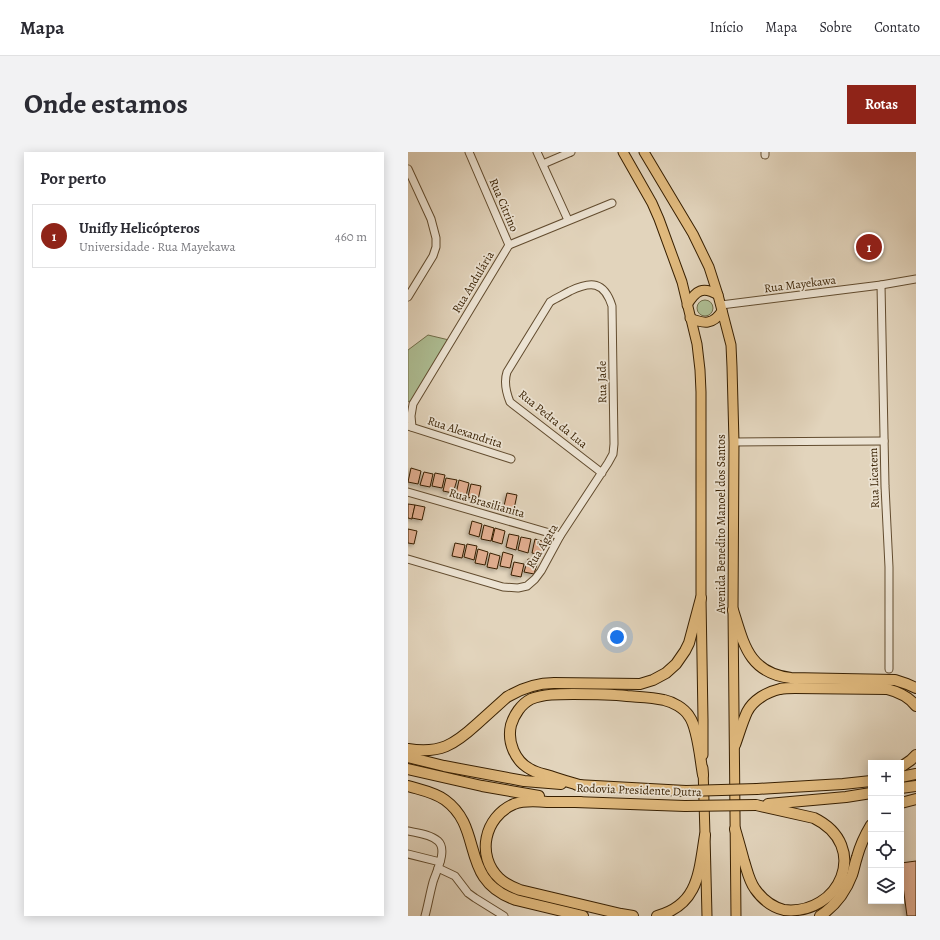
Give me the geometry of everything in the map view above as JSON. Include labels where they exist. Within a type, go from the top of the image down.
[{"type":"highway","points":[[408,749],[430,750],[451,745],[463,737],[507,697],[529,686],[554,682],[640,684],[653,680],[666,673],[676,664],[685,651],[689,643],[701,598]]},
{"type":"highway","points":[[733,610],[742,640],[748,653],[758,664],[770,673],[777,676],[791,678],[895,680],[916,688]]},
{"type":"highway","points":[[735,745],[747,712],[751,706],[768,693],[780,689],[887,689],[905,696],[916,706]]},
{"type":"highway","points":[[583,786],[536,772],[517,758],[510,741],[510,735],[516,712],[524,703],[550,694],[600,694],[647,697],[665,700],[679,706],[689,716],[696,732],[703,774]]},
{"type":"highway","points":[[904,765],[916,755]]},
{"type":"highway","name":"Rodovia Presidente Dutra","points":[[408,756],[444,766],[524,781],[583,786],[686,791],[843,784],[868,781]]},
{"type":"highway","name":"Rodovia Presidente Dutra","points":[[408,769],[522,794],[580,802],[685,806],[756,805],[846,797],[868,793]]},
{"type":"highway","points":[[904,776],[916,774]]},
{"type":"highway","points":[[843,784],[868,777]]},
{"type":"highway","points":[[408,786],[440,797],[457,811],[465,824],[479,870],[486,881],[496,890],[509,898],[583,916]]},
{"type":"highway","points":[[904,788],[916,786]]},
{"type":"highway","points":[[904,802],[916,799]]},
{"type":"highway","points":[[580,802],[528,801],[505,809],[492,822],[487,834],[485,847],[487,860],[497,877],[508,885],[520,890],[633,916]]},
{"type":"highway","points":[[735,829],[751,882],[758,894],[768,903],[779,909],[799,912],[820,905],[831,897],[836,891],[842,878],[844,864],[844,856],[840,842],[832,830],[814,818],[756,805]]},
{"type":"highway","points":[[820,916],[836,902],[846,889],[853,874],[857,857],[868,831]]},
{"type":"highway","points":[[657,916],[665,914],[677,907],[691,892],[699,873],[705,835]]},
{"type":"main road","name":"Avenida Benedito Manoel dos Santos","points":[[623,152],[652,203],[682,282],[697,344],[700,370],[702,392],[701,598],[703,774],[707,916]]},
{"type":"main road","name":"Avenida Benedito Manoel dos Santos","points":[[644,152],[702,251],[718,295],[731,345],[734,442],[733,610],[736,916]]},
{"type":"main road","points":[[687,305],[694,295],[700,291],[707,290],[718,295]]},
{"type":"main road","points":[[690,318],[700,322],[712,321],[717,318],[722,308]]},
{"type":"street","name":"Rua Citrino","points":[[469,152],[509,244]]},
{"type":"street","points":[[537,152],[568,220]]},
{"type":"street","points":[[543,164],[571,152]]},
{"type":"street","points":[[408,169],[431,219],[436,238],[436,248],[433,256],[408,297]]},
{"type":"street","name":"Rua Andulária","points":[[410,427],[413,404],[509,244],[612,203]]},
{"type":"street","name":"Rua Mayekawa","points":[[722,308],[916,279]]},
{"type":"street","name":"Rua Pedra da Lua","points":[[602,473],[510,402],[506,387],[506,376],[550,302],[588,284],[596,285],[604,290]]},
{"type":"street","name":"Rua Licatem","points":[[881,285],[885,486],[889,567],[889,669]]},
{"type":"street","name":"Rua Jade","points":[[602,473],[613,454],[614,444],[612,306],[609,297],[604,290]]},
{"type":"street","name":"Rua Alexandrita","points":[[410,427],[511,459]]},
{"type":"street","points":[[734,442],[884,441]]},
{"type":"street","name":"Rua Ágata","points":[[408,559],[503,587],[518,588],[527,586],[535,579],[560,536],[602,473]]},
{"type":"street","name":"Rua Brasilianita","points":[[408,492],[560,536]]},
{"type":"street","points":[[408,831],[432,837],[439,842],[442,848],[439,865],[425,916]]},
{"type":"street","points":[[408,854],[439,865],[455,876],[468,893],[504,916]]},
{"type":"green space","points":[[702,300],[708,300],[713,305],[711,314],[708,316],[702,316],[697,311],[697,305]]},
{"type":"green space","points":[[428,335],[449,340],[412,400],[408,402],[408,350]]},
{"type":"building","points":[[411,468],[421,471],[418,484],[408,482]]},
{"type":"building","points":[[424,472],[433,474],[430,487],[420,485]]},
{"type":"building","points":[[435,473],[445,475],[442,488],[432,486]]},
{"type":"building","points":[[446,478],[457,480],[453,493],[443,491]]},
{"type":"building","points":[[459,480],[469,483],[466,496],[456,494]]},
{"type":"building","points":[[471,484],[481,486],[478,500],[468,497]]},
{"type":"building","points":[[507,493],[517,495],[514,509],[504,506]]},
{"type":"building","points":[[408,504],[415,505],[412,519],[408,518]]},
{"type":"building","points":[[415,505],[425,507],[422,520],[412,518]]},
{"type":"building","points":[[472,521],[482,524],[479,537],[469,534]]},
{"type":"building","points":[[484,525],[494,528],[491,541],[481,539]]},
{"type":"building","points":[[495,528],[505,531],[502,544],[492,541]]},
{"type":"building","points":[[408,529],[417,531],[414,544],[408,543]]},
{"type":"building","points":[[509,534],[519,536],[516,550],[506,547]]},
{"type":"building","points":[[521,537],[531,539],[528,553],[518,550]]},
{"type":"building","points":[[535,539],[545,542],[542,555],[532,553]]},
{"type":"building","points":[[455,543],[465,545],[462,558],[452,556]]},
{"type":"building","points":[[467,544],[477,546],[474,560],[464,557]]},
{"type":"building","points":[[478,549],[488,552],[485,565],[475,563]]},
{"type":"building","points":[[503,552],[513,555],[510,568],[500,566]]},
{"type":"building","points":[[490,553],[500,556],[497,569],[487,567]]},
{"type":"building","points":[[528,559],[538,561],[534,574],[524,572]]},
{"type":"building","points":[[514,562],[524,564],[521,577],[511,575]]},
{"type":"building","points":[[916,861],[916,916],[907,916],[904,894],[904,863]]},
{"type":"place","name":"Unifly Helicópteros","points":[[869,247]]}]
